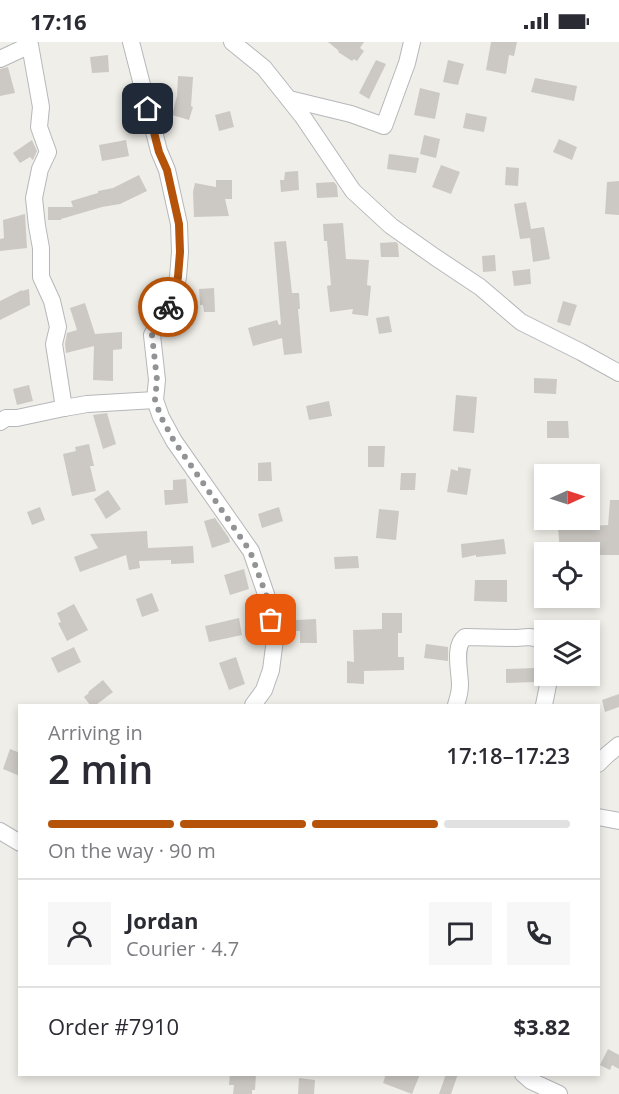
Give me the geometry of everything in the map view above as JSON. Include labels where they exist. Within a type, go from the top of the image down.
[{"type":"street","points":[[131,42],[159,152],[167,170],[179,224],[180,252],[174,296],[152,335],[157,380],[155,400],[174,441],[250,551],[268,600],[275,639],[271,670],[264,690],[254,704]]},
{"type":"street","points":[[232,42],[264,68],[303,117],[353,191],[391,226],[480,287],[521,322],[619,373]]},
{"type":"street","points":[[289,99],[351,114],[384,126],[407,63],[412,42]]},
{"type":"street","points":[[0,59],[30,45],[41,107],[39,127],[48,152],[40,169],[34,198],[41,248],[41,277],[52,301],[58,327],[54,344],[64,408]]},
{"type":"street","points":[[0,422],[6,418],[17,418],[87,404],[155,400]]},
{"type":"street","points":[[456,704],[460,695],[459,644],[465,637],[534,638]]},
{"type":"street","points":[[544,704],[548,686]]},
{"type":"street","points":[[600,762],[619,745]]},
{"type":"street","points":[[600,817],[619,820]]},
{"type":"street","points":[[0,831],[18,842]]},
{"type":"street","points":[[525,1076],[559,1094]]},
{"type":"building","points":[[328,42],[364,42],[360,48],[364,51],[357,61],[354,59],[352,61]]},
{"type":"building","points":[[491,42],[517,42],[514,56],[509,55],[506,74],[486,70]]},
{"type":"building","points":[[108,55],[109,72],[92,73],[90,57]]},
{"type":"building","points":[[376,60],[386,64],[369,99],[359,93]]},
{"type":"building","points":[[448,60],[464,64],[458,85],[443,82]]},
{"type":"building","points":[[8,67],[15,93],[0,96],[0,69]]},
{"type":"building","points":[[178,76],[193,77],[191,106],[193,107],[189,120],[172,115],[177,96]]},
{"type":"building","points":[[535,78],[577,86],[574,101],[531,92]]},
{"type":"building","points":[[420,88],[440,93],[435,119],[414,115]]},
{"type":"building","points":[[230,111],[234,127],[219,131],[215,115]]},
{"type":"building","points":[[466,113],[487,117],[484,132],[463,128]]},
{"type":"building","points":[[424,135],[440,139],[436,158],[420,154]]},
{"type":"building","points":[[559,139],[577,147],[572,160],[553,152]]},
{"type":"building","points":[[32,140],[37,151],[33,160],[30,157],[20,163],[13,153]]},
{"type":"building","points":[[126,140],[129,156],[102,161],[99,145]]},
{"type":"building","points":[[389,154],[419,158],[416,173],[387,169]]},
{"type":"building","points":[[441,165],[460,172],[451,194],[432,187]]},
{"type":"building","points":[[506,167],[519,168],[518,186],[505,185]]},
{"type":"building","points":[[298,171],[299,190],[281,192],[280,180],[284,180],[285,172]]},
{"type":"building","points":[[139,175],[147,191],[120,204],[102,207],[61,220],[48,220],[48,207],[73,207],[71,201],[113,188]]},
{"type":"building","points":[[216,180],[232,180],[232,199],[225,199],[229,216],[194,217],[195,183],[216,187]]},
{"type":"building","points":[[619,181],[619,215],[605,214],[607,182]]},
{"type":"building","points":[[334,182],[337,186],[338,197],[317,198],[316,183]]},
{"type":"building","points":[[526,202],[531,229],[544,227],[550,259],[533,262],[530,238],[520,239],[514,204]]},
{"type":"building","points":[[25,214],[27,248],[0,251],[0,239],[4,238],[3,220]]},
{"type":"building","points":[[343,223],[346,259],[369,260],[367,285],[371,286],[368,316],[352,314],[353,309],[330,312],[327,286],[331,285],[323,224]]},
{"type":"building","points":[[286,241],[292,293],[299,293],[302,353],[284,355],[282,338],[253,346],[248,328],[277,320],[279,325],[281,324],[274,242]]},
{"type":"building","points":[[396,242],[399,257],[381,257],[380,243]]},
{"type":"building","points":[[495,255],[496,271],[483,272],[482,256]]},
{"type":"building","points":[[530,269],[531,284],[514,286],[512,271]]},
{"type":"building","points":[[214,288],[215,312],[204,312],[203,305],[200,305],[199,289]]},
{"type":"building","points":[[29,289],[30,305],[0,320],[0,301]]},
{"type":"building","points":[[563,301],[577,305],[570,326],[557,322]]},
{"type":"building","points":[[85,303],[95,334],[122,332],[122,349],[113,350],[113,381],[93,380],[94,346],[66,353],[67,333],[77,330],[70,308]]},
{"type":"building","points":[[389,316],[392,332],[379,334],[376,318]]},
{"type":"building","points":[[534,378],[557,379],[556,394],[534,393]]},
{"type":"building","points":[[29,385],[33,401],[17,405],[13,389]]},
{"type":"building","points":[[456,395],[477,397],[474,433],[453,431]]},
{"type":"building","points":[[329,401],[332,416],[309,420],[306,406]]},
{"type":"building","points":[[107,413],[116,444],[103,449],[93,415]]},
{"type":"building","points":[[547,421],[568,421],[569,438],[547,438]]},
{"type":"building","points":[[89,444],[94,466],[90,466],[96,491],[72,496],[63,454],[76,451],[75,447]]},
{"type":"building","points":[[368,446],[385,446],[384,467],[368,467]]},
{"type":"building","points":[[271,462],[272,481],[258,481],[258,463]]},
{"type":"building","points":[[458,467],[471,469],[467,495],[447,492],[451,469],[458,471]]},
{"type":"building","points":[[401,473],[416,473],[415,490],[400,490]]},
{"type":"building","points":[[186,479],[188,503],[165,505],[164,490],[173,490],[173,480]]},
{"type":"building","points":[[108,490],[121,509],[106,519],[94,499]]},
{"type":"building","points":[[610,500],[619,500],[619,555],[600,555],[600,542],[559,542],[558,530],[600,530],[600,525],[608,525]]},
{"type":"building","points":[[40,507],[45,520],[32,525],[27,512]]},
{"type":"building","points":[[279,507],[283,521],[262,528],[258,514]]},
{"type":"building","points":[[379,509],[399,511],[396,540],[376,538]]},
{"type":"building","points":[[215,518],[230,542],[212,548],[204,521]]},
{"type":"building","points":[[147,531],[148,548],[193,546],[194,563],[171,564],[171,560],[139,561],[140,568],[129,570],[126,555],[80,572],[74,557],[98,548],[90,534]]},
{"type":"building","points":[[504,539],[506,554],[462,558],[461,544]]},
{"type":"building","points":[[358,556],[359,568],[335,569],[334,557]]},
{"type":"building","points":[[244,569],[249,589],[230,595],[224,575]]},
{"type":"building","points":[[475,580],[507,580],[507,602],[474,601]]},
{"type":"building","points":[[152,593],[159,611],[142,617],[136,599]]},
{"type":"building","points":[[74,604],[88,630],[67,641],[58,623],[61,622],[57,613]]},
{"type":"building","points":[[382,613],[402,613],[402,633],[398,633],[398,657],[404,657],[404,670],[364,671],[364,684],[347,683],[347,661],[354,662],[353,630],[382,629]]},
{"type":"building","points":[[239,618],[242,635],[209,642],[205,626]]},
{"type":"building","points":[[316,619],[317,643],[300,643],[300,631],[296,631],[296,620]]},
{"type":"building","points":[[426,644],[448,647],[448,661],[424,658]]},
{"type":"building","points":[[74,647],[81,662],[58,673],[51,658]]},
{"type":"building","points":[[236,657],[245,684],[229,690],[219,663]]},
{"type":"building","points":[[534,668],[534,682],[506,683],[506,669]]},
{"type":"building","points":[[103,680],[113,692],[97,704],[89,704],[84,697]]},
{"type":"building","points":[[619,694],[619,707],[605,712],[602,700]]},
{"type":"building","points":[[10,749],[18,752],[18,775],[3,769]]},
{"type":"building","points":[[608,1049],[619,1055],[619,1069],[612,1065],[610,1070],[600,1065]]},
{"type":"building","points":[[230,1076],[256,1076],[255,1090],[252,1090],[252,1094],[233,1094],[234,1085],[229,1085]]},
{"type":"building","points":[[385,1076],[419,1076],[412,1094],[383,1083]]},
{"type":"building","points":[[445,1076],[457,1076],[451,1094],[439,1094]]},
{"type":"building","points":[[299,1078],[315,1080],[314,1094],[298,1094]]},
{"type":"way so far","points":[[168,307],[152,335],[157,380],[155,400],[174,441],[250,551],[268,600],[271,620]]},
{"type":"route","points":[[148,109],[159,152],[167,170],[179,224],[178,277],[174,296],[168,307]]}]
